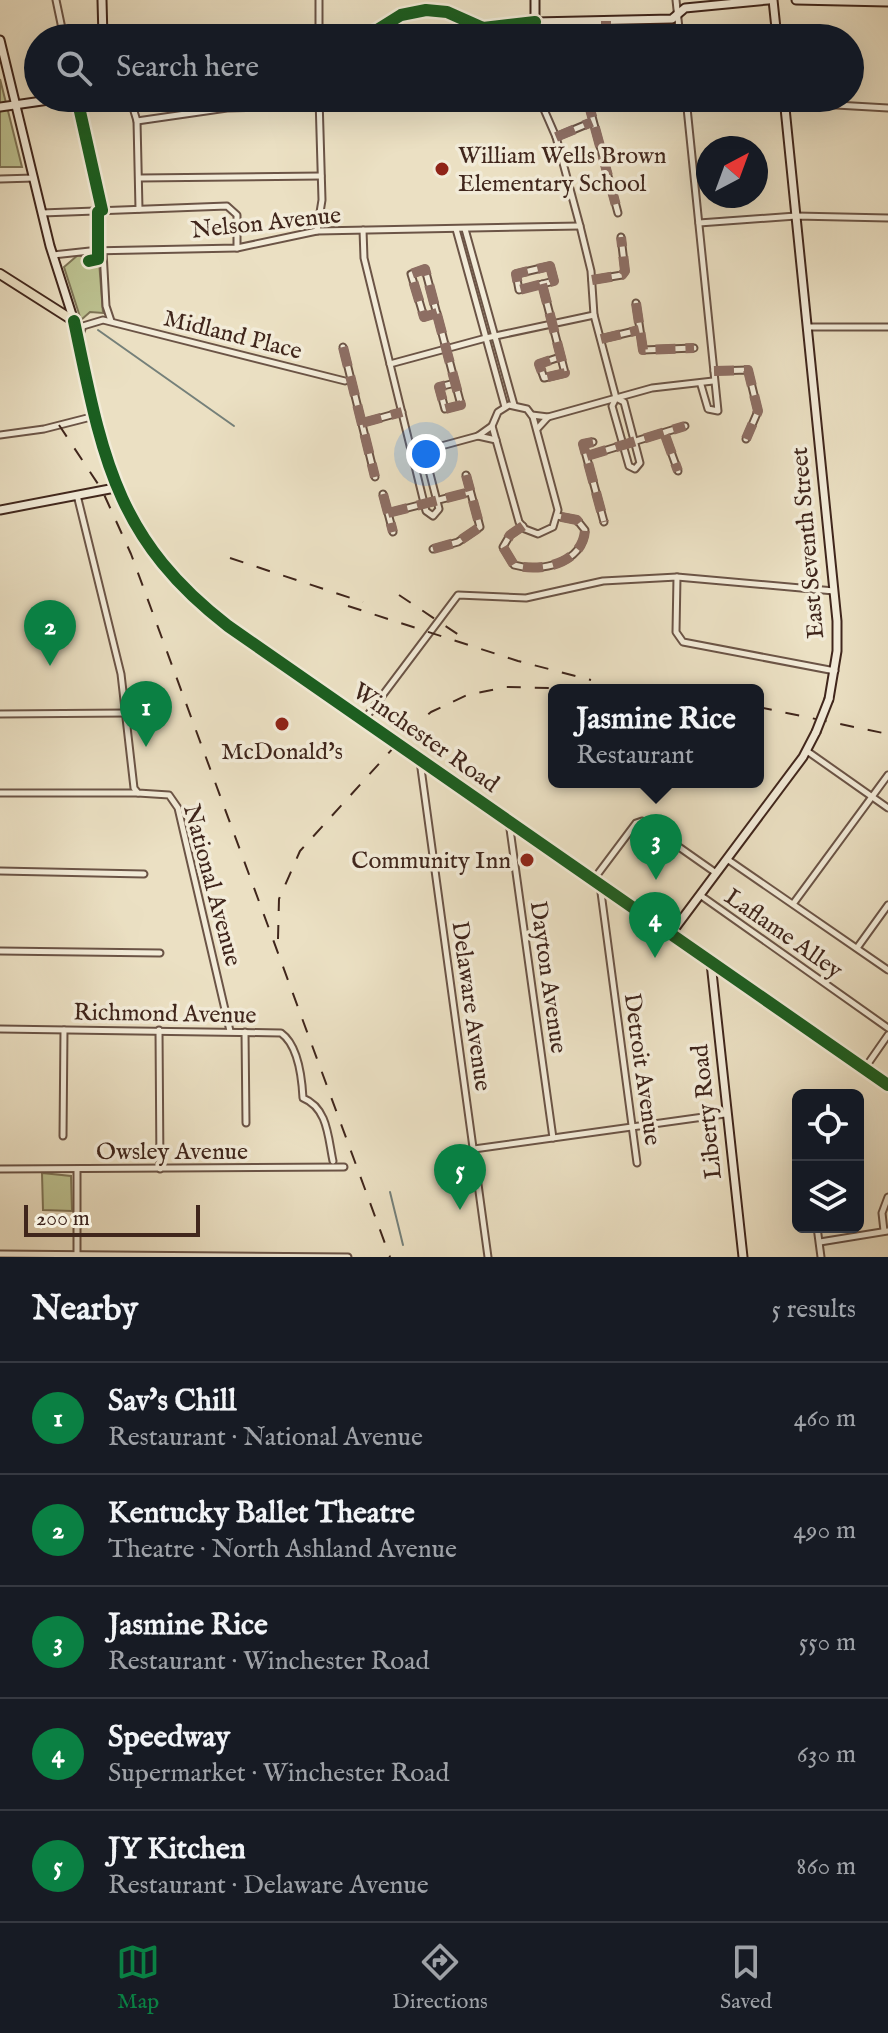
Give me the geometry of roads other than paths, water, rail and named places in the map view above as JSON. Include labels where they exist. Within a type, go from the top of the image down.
[{"type":"main road","points":[[0,274],[74,321]]},
{"type":"main road","name":"Winchester Road","points":[[74,321],[115,488],[153,554],[190,595],[228,626],[888,1085]]},
{"type":"street","points":[[56,0],[61,24]]},
{"type":"street","points":[[102,0],[103,24]]},
{"type":"street","points":[[319,0],[319,24]]},
{"type":"street","points":[[535,0],[535,22]]},
{"type":"street","points":[[676,0],[679,24]]},
{"type":"street","points":[[518,24],[672,19],[685,8],[770,0],[774,24]]},
{"type":"street","points":[[796,0],[888,2]]},
{"type":"street","points":[[389,24],[401,15],[426,10],[447,12],[473,24]]},
{"type":"street","points":[[0,40],[53,255],[74,321]]},
{"type":"street","points":[[0,107],[24,105]]},
{"type":"street","points":[[864,106],[888,108]]},
{"type":"street","points":[[80,112],[102,210]]},
{"type":"street","points":[[134,112],[140,178],[139,209]]},
{"type":"street","points":[[137,121],[199,112]]},
{"type":"street","points":[[317,231],[322,200],[319,112]]},
{"type":"street","points":[[545,112],[556,137],[580,226],[592,280],[594,315],[616,398],[612,406],[629,466],[635,469],[640,463],[635,443],[624,402],[616,398]]},
{"type":"street","points":[[590,112],[618,213]]},
{"type":"street","points":[[687,112],[713,381],[720,407],[716,412],[708,409],[701,385]]},
{"type":"street","name":"East Seventh Street","points":[[670,935],[807,751],[829,699],[835,671],[838,636],[834,591],[785,112]]},
{"type":"street","points":[[556,137],[592,122]]},
{"type":"street","points":[[140,178],[321,176]]},
{"type":"street","points":[[0,179],[34,178]]},
{"type":"street","points":[[42,213],[232,208],[237,215],[237,248]]},
{"type":"street","points":[[699,223],[796,216],[888,218]]},
{"type":"street","name":"Nelson Avenue","points":[[53,255],[237,248],[317,231],[580,226]]},
{"type":"street","points":[[465,228],[514,405]]},
{"type":"street","points":[[456,229],[505,407]]},
{"type":"street","points":[[363,230],[364,258],[425,504],[433,516],[439,511],[424,451]]},
{"type":"street","points":[[592,280],[625,271],[621,237]]},
{"type":"street","points":[[78,342],[81,328],[89,322],[112,322],[106,306],[103,251]]},
{"type":"street","points":[[550,266],[554,281],[542,284],[519,290],[516,274],[550,266]]},
{"type":"street","points":[[437,313],[424,317],[411,274],[425,269],[437,313],[461,405],[445,409],[439,387],[455,383]]},
{"type":"street","points":[[542,284],[565,373],[544,378],[539,364],[560,357]]},
{"type":"street","points":[[636,303],[643,350],[694,348]]},
{"type":"street","points":[[390,364],[551,322],[594,315]]},
{"type":"street","name":"Midland Place","points":[[112,322],[345,381]]},
{"type":"street","points":[[807,327],[888,327]]},
{"type":"street","points":[[601,339],[639,330]]},
{"type":"street","points":[[343,347],[375,477]]},
{"type":"street","points":[[714,371],[743,367],[748,370],[758,411],[746,439]]},
{"type":"street","points":[[533,419],[652,388],[701,385],[713,381]]},
{"type":"street","points":[[514,405],[527,409],[536,430],[557,516],[546,531],[531,533],[523,526],[493,429],[495,416],[505,407],[514,405]]},
{"type":"street","points":[[362,423],[402,412]]},
{"type":"street","points":[[0,435],[44,429],[95,416]]},
{"type":"street","points":[[536,430],[548,417]]},
{"type":"street","points":[[587,456],[665,435],[685,426]]},
{"type":"street","points":[[412,454],[493,429]]},
{"type":"street","points":[[665,435],[678,471]]},
{"type":"street","points":[[478,436],[496,440]]},
{"type":"street","points":[[593,442],[583,444],[604,522]]},
{"type":"street","points":[[433,549],[458,542],[480,527],[466,475]]},
{"type":"street","points":[[0,510],[115,488]]},
{"type":"street","points":[[388,513],[470,492]]},
{"type":"street","points":[[383,494],[393,532]]},
{"type":"street","points":[[77,495],[117,650],[127,713],[133,785],[138,793]]},
{"type":"street","points":[[523,526],[510,535],[503,547],[514,565],[535,567],[570,559],[581,546],[585,530],[577,520],[557,516]]},
{"type":"street","points":[[677,577],[676,632],[683,642],[835,671]]},
{"type":"street","points":[[364,721],[458,595],[526,598],[603,581],[677,577],[834,591]]},
{"type":"street","points":[[0,714],[127,713]]},
{"type":"street","points":[[807,751],[888,808]]},
{"type":"street","name":"Delaware Avenue","points":[[420,760],[488,1257]]},
{"type":"street","points":[[793,904],[888,775]]},
{"type":"street","points":[[0,793],[138,793]]},
{"type":"street","name":"National Avenue","points":[[138,793],[169,795],[178,808],[230,1031]]},
{"type":"street","name":"Dayton Avenue","points":[[509,821],[553,1138]]},
{"type":"street","points":[[597,882],[636,823],[644,821],[716,873]]},
{"type":"street","points":[[727,859],[888,970]]},
{"type":"street","points":[[0,871],[144,874]]},
{"type":"street","name":"Detroit Avenue","points":[[597,882],[637,1163]]},
{"type":"street","name":"Laflame Alley","points":[[699,895],[888,1028]]},
{"type":"street","points":[[857,948],[888,905]]},
{"type":"street","points":[[0,951],[160,953]]},
{"type":"street","name":"Liberty Road","points":[[711,963],[725,1114],[743,1257]]},
{"type":"street","name":"Richmond Avenue","points":[[0,1029],[281,1033],[287,1037],[303,1098],[315,1105],[325,1122],[333,1161]]},
{"type":"street","points":[[63,1136],[64,1030]]},
{"type":"street","points":[[159,1030],[160,1169]]},
{"type":"street","points":[[245,1032],[246,1123]]},
{"type":"street","points":[[864,1069],[888,1035]]},
{"type":"street","points":[[474,1149],[725,1114]]},
{"type":"street","name":"Owsley Avenue","points":[[0,1169],[344,1167]]},
{"type":"street","points":[[77,1169],[77,1256]]},
{"type":"street","points":[[820,1242],[886,1231],[882,1213],[888,1197]]},
{"type":"street","points":[[818,1233],[821,1257]]},
{"type":"street","points":[[0,1254],[348,1257]]},
{"type":"waterway","points":[[98,330],[234,426]]},
{"type":"waterway","points":[[390,1192],[403,1245]]},
{"type":"railway","points":[[59,425],[102,490],[131,554],[390,1257]]},
{"type":"railway","points":[[230,558],[363,602]]},
{"type":"railway","points":[[399,595],[459,635]]},
{"type":"railway","points":[[348,606],[518,661],[591,680]]},
{"type":"railway","points":[[278,939],[279,899],[300,851],[405,735],[431,712],[467,695],[506,687],[548,688]]},
{"type":"railway","points":[[764,708],[888,734]]},
{"type":"place","name":"William Wells Brown Elementary School","points":[[442,169]]},
{"type":"place","name":"Kentucky Ballet Theatre","points":[[50,666]]},
{"type":"place","name":"McDonald's","points":[[282,724]]},
{"type":"place","name":"Sav's Chill","points":[[146,747]]},
{"type":"place","name":"Community Inn","points":[[527,860]]},
{"type":"place","name":"Jasmine Rice","points":[[656,880]]},
{"type":"place","name":"Speedway","points":[[655,958]]},
{"type":"place","name":"JY Kitchen","points":[[460,1210]]}]
